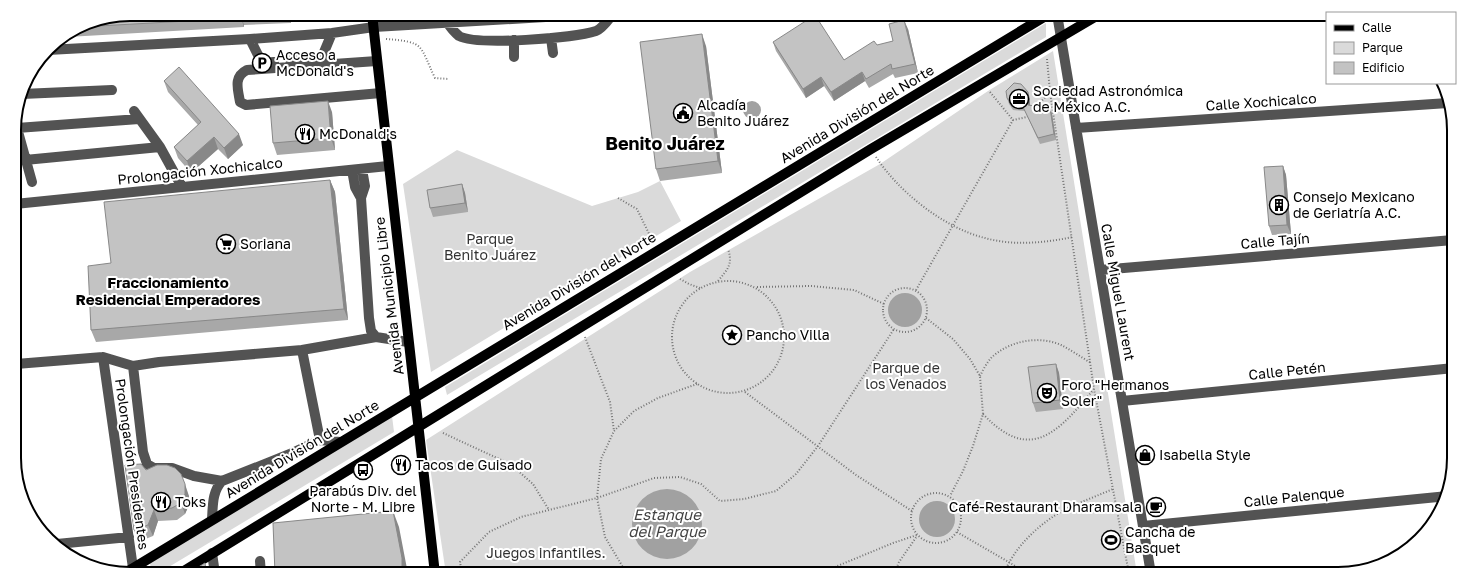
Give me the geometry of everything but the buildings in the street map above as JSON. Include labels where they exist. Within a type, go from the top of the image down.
[{"type":"main road","name":"Avenida Municipio Libre","points":[[373,21],[388,166],[434,567]]},
{"type":"main road","name":"Avenida División del Norte","points":[[139,567],[212,519],[1037,21]]},
{"type":"main road","points":[[190,567],[871,150],[1088,21]]},
{"type":"street","points":[[56,50],[250,39],[332,33],[374,27],[465,21]]},
{"type":"street","points":[[446,22],[459,36],[474,40],[514,40],[551,38],[598,31],[607,21]]},
{"type":"street","name":"Calle Miguel Laurent","points":[[1058,21],[1150,567]]},
{"type":"street","points":[[324,61],[332,33]]},
{"type":"street","points":[[551,38],[553,53]]},
{"type":"street","points":[[250,39],[262,66]]},
{"type":"street","points":[[514,40],[514,57]]},
{"type":"street","points":[[377,62],[324,61],[262,66],[240,73],[237,81],[242,104],[246,106],[380,93]]},
{"type":"street","points":[[27,94],[112,90]]},
{"type":"street","name":"Calle Xochicalco","points":[[1076,128],[1443,103]]},
{"type":"street","points":[[21,123],[136,115],[160,147],[182,187]]},
{"type":"street","points":[[21,144],[32,182]]},
{"type":"street","points":[[25,160],[160,147]]},
{"type":"street","name":"Prolongación Xochicalco","points":[[21,203],[388,166]]},
{"type":"street","points":[[357,169],[365,186],[361,198],[369,318],[372,331],[376,337]]},
{"type":"street","name":"Calle Tajín","points":[[1100,270],[1447,241]]},
{"type":"street","points":[[21,364],[103,357],[133,366],[159,362],[302,350],[376,337],[408,342]]},
{"type":"street","points":[[302,350],[320,440]]},
{"type":"street","name":"Prolongación Presidentes","points":[[103,357],[129,537],[131,567]]},
{"type":"street","points":[[133,366],[147,464],[154,468],[172,468],[194,476],[222,480]]},
{"type":"street","name":"Calle Petén","points":[[1122,401],[1447,369]]},
{"type":"street","points":[[212,519],[213,498],[216,487],[222,480],[290,454],[320,440],[340,442]]},
{"type":"street","name":"Calle Palenque","points":[[1143,526],[1440,497]]},
{"type":"street","points":[[63,543],[129,537]]},
{"type":"street","points":[[212,553],[214,567]]},
{"type":"street","points":[[260,561],[260,567]]},
{"type":"path","points":[[375,38],[408,40],[418,44],[425,53],[435,78],[449,79]]},
{"type":"path","points":[[1047,59],[1050,92],[1094,389],[1128,567]]},
{"type":"path","points":[[982,83],[1013,120]]},
{"type":"path","points":[[916,290],[1013,120],[1027,117],[1050,92]]},
{"type":"path","points":[[871,150],[900,187],[921,205],[952,225],[984,238],[1018,243],[1054,241],[1072,237]]},
{"type":"path","points":[[618,198],[637,209],[657,251]]},
{"type":"path","points":[[718,281],[727,270],[731,259],[725,239]]},
{"type":"path","points":[[672,272],[689,284],[700,288]]},
{"type":"path","points":[[755,287],[770,299],[780,315],[785,334],[783,353],[775,370],[762,383],[745,392],[728,394],[717,392],[697,384],[683,371],[674,354],[672,335],[676,316],[686,300],[700,288],[718,281],[737,281],[755,287],[811,286],[854,290],[884,304]]},
{"type":"path","points":[[903,288],[916,290],[925,299],[927,305],[926,318],[916,329],[909,332],[894,329],[885,318],[884,304],[891,293],[897,289],[903,288]]},
{"type":"path","points":[[926,318],[953,339],[970,359],[980,376],[983,414],[968,459],[950,496]]},
{"type":"path","points":[[579,328],[587,339],[604,383],[610,402],[614,431]]},
{"type":"path","points":[[461,567],[460,562],[489,532],[521,517],[597,498],[654,478],[680,477],[701,484],[720,501],[744,499],[776,491],[796,474],[818,446],[894,329]]},
{"type":"path","points":[[980,376],[991,358],[1008,347],[1027,340],[1044,341],[1061,345],[1090,363]]},
{"type":"path","points":[[623,567],[605,537],[597,498],[601,459],[614,431],[634,411],[658,398],[697,384]]},
{"type":"path","points":[[983,414],[994,426],[1011,437],[1020,440],[1034,439],[1046,436],[1060,428],[1094,389]]},
{"type":"path","points":[[745,392],[856,476],[912,511]]},
{"type":"path","points":[[443,433],[510,464],[533,484],[550,510]]},
{"type":"path","points":[[1007,567],[1009,561],[1036,530],[1063,510],[1113,489]]},
{"type":"path","points":[[943,493],[950,496],[960,508],[961,524],[957,532],[946,541],[939,543],[925,540],[917,535],[912,524],[912,511],[920,498],[927,494],[943,493]]},
{"type":"path","points":[[957,532],[1018,567]]},
{"type":"path","points":[[835,567],[893,543],[917,535]]},
{"type":"path","points":[[897,567],[917,535]]},
{"type":"green space","points":[[1046,23],[1046,37],[447,395],[445,387]]},
{"type":"green space","name":"Parque de los Venados","points":[[1053,51],[1136,567],[445,567],[426,440],[690,272],[880,164],[988,91]]},
{"type":"green space","name":"Parque Benito Juárez","points":[[457,150],[592,206],[638,192],[660,181],[681,221],[431,372],[403,184]]},
{"type":"green space","points":[[392,416],[394,432],[169,567],[151,567],[150,563]]},
{"type":"water","points":[[752,101],[758,104],[761,110],[758,116],[752,119],[746,116],[743,110],[746,104]]},
{"type":"water","points":[[905,293],[917,298],[922,310],[917,322],[905,327],[893,322],[888,310],[893,298]]},
{"type":"water","name":"Estanque del Parque","points":[[667,489],[680,492],[692,499],[699,511],[702,524],[699,537],[692,549],[680,556],[667,559],[654,556],[642,549],[635,537],[632,524],[635,511],[642,499],[654,492]]},
{"type":"water","points":[[941,501],[950,506],[954,512],[954,526],[950,532],[941,537],[933,537],[924,532],[920,526],[919,515],[924,506],[930,502]]},
{"type":"place","name":"Acceso a McDonald's","points":[[262,63]]},
{"type":"place","name":"Sociedad Astronómica de México A.C.","points":[[1019,99]]},
{"type":"place","name":"Alcadía Benito Juárez","points":[[683,113]]},
{"type":"place","name":"McDonald's","points":[[305,134]]},
{"type":"place","name":"Consejo Mexicano de Geriatría A.C.","points":[[1279,205]]},
{"type":"place","name":"Soriana","points":[[226,244]]},
{"type":"place","name":"Pancho Villa","points":[[732,335]]},
{"type":"place","name":"Foro \"Hermanos Soler\"","points":[[1047,393]]},
{"type":"place","name":"Isabella Style","points":[[1145,455]]},
{"type":"place","name":"Tacos de Guisado","points":[[401,465]]},
{"type":"place","name":"Parabús Div. del Norte - M. Libre","points":[[363,470]]},
{"type":"place","name":"Toks","points":[[161,502]]},
{"type":"place","name":"Café-Restaurant Dharamsala","points":[[1156,507]]},
{"type":"place","name":"Cancha de Basquet","points":[[1111,540]]},
{"type":"district","name":"Benito Juárez","points":[[665,144]]},
{"type":"district","name":"Fraccionamiento Residencial Emperadores","points":[[168,292]]},
{"type":"park label","name":"Juegos infantiles.","points":[[546,553]]}]
